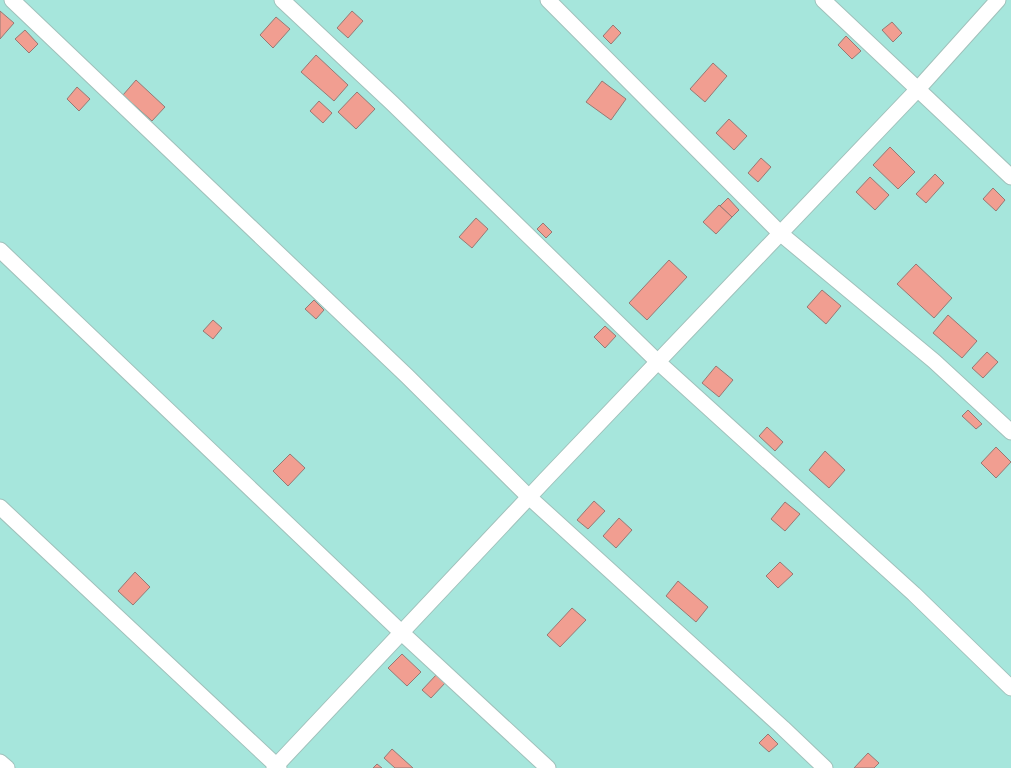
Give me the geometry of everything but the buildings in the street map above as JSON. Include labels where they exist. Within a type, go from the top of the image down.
[{"type":"street","points":[[12,0],[407,376],[529,498],[783,728],[825,768]]},
{"type":"street","points":[[282,0],[392,103],[658,362],[914,594],[1011,688]]},
{"type":"street","points":[[548,0],[781,234],[934,361],[1011,432]]},
{"type":"street","points":[[822,0],[1011,177]]},
{"type":"street","points":[[0,506],[277,767],[529,498],[918,89],[998,0]]},
{"type":"street","points":[[0,250],[402,633],[548,768]]},
{"type":"street","points":[[0,762],[7,768]]},
{"type":"green space","points":[[0,0],[1011,0],[1011,768],[0,768]]}]
